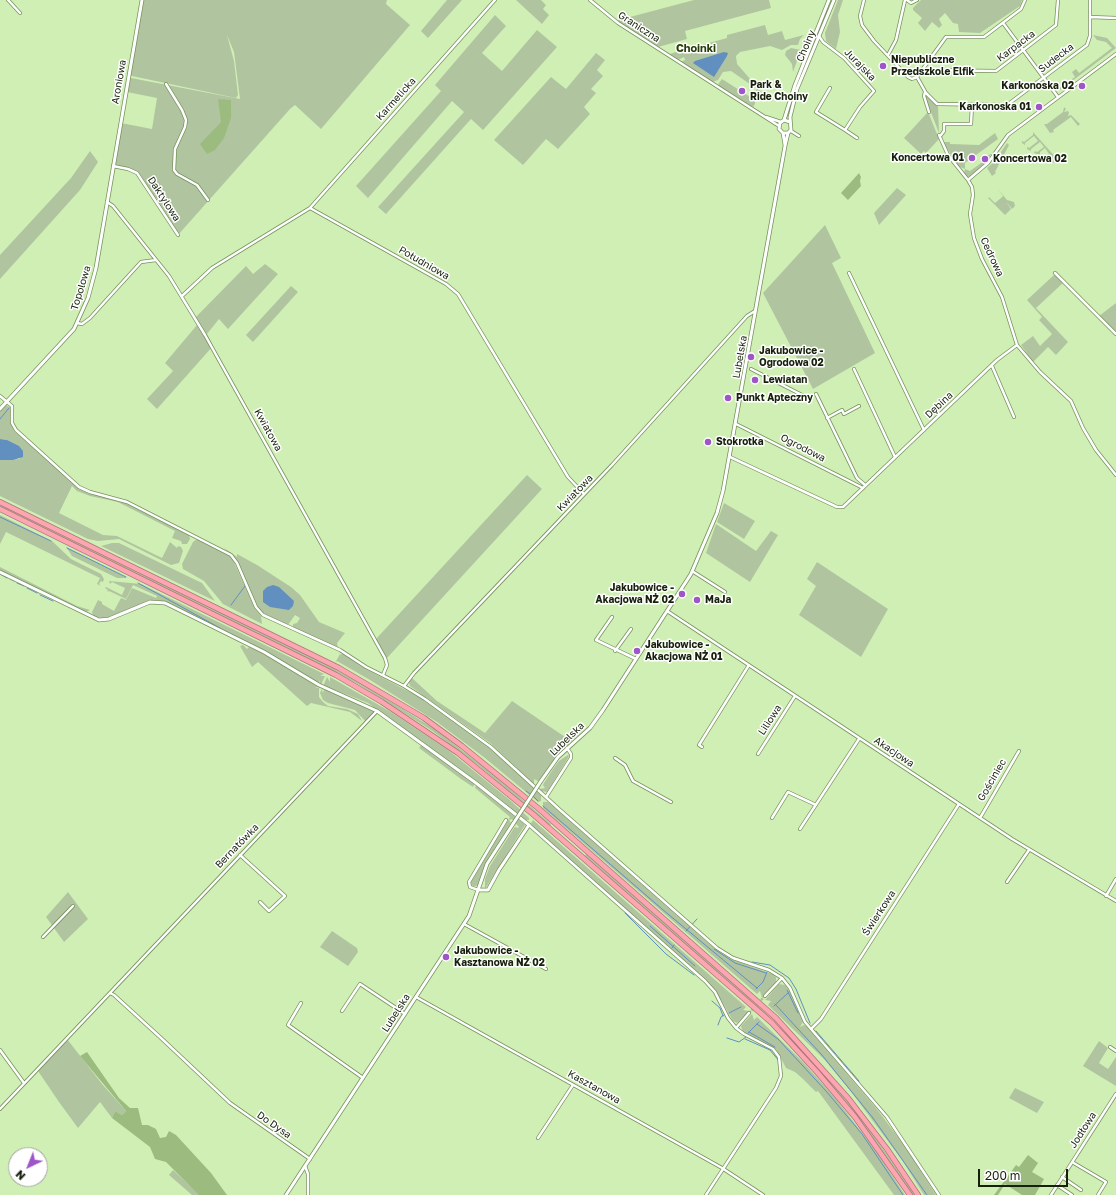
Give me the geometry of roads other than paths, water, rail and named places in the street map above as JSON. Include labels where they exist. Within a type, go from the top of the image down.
[{"type":"highway","points":[[0,502],[339,668],[424,718],[484,762],[760,1002],[806,1050],[848,1098],[887,1149],[918,1195]]},
{"type":"highway","points":[[0,508],[336,675],[417,724],[481,771],[747,1000],[779,1030],[834,1091],[871,1138],[910,1195]]},
{"type":"street","points":[[8,0],[20,13]]},
{"type":"street","name":"Aroniowa","points":[[113,166],[142,0]]},
{"type":"street","name":"Karmelicka","points":[[310,208],[495,0]]},
{"type":"street","name":"Graniczna","points":[[590,0],[618,23],[779,126]]},
{"type":"street","name":"Choiny","points":[[784,120],[795,85],[829,0]]},
{"type":"street","name":"Choiny","points":[[790,122],[797,89],[834,0]]},
{"type":"street","points":[[864,0],[860,23],[910,78],[918,78],[947,37],[984,36],[1021,9],[1025,0]]},
{"type":"street","points":[[888,55],[896,40],[906,0],[911,3],[917,0]]},
{"type":"street","name":"Karpacka","points":[[924,70],[996,71],[1056,25],[1058,0]]},
{"type":"street","name":"Sudecka","points":[[918,78],[925,92],[937,104],[1007,105],[1087,44],[1089,38],[1090,0]]},
{"type":"street","points":[[1090,17],[1116,18]]},
{"type":"street","points":[[1003,23],[1058,98]]},
{"type":"street","name":"Jurajska","points":[[819,36],[822,42],[844,58],[874,91],[860,107],[845,130]]},
{"type":"street","points":[[816,44],[822,42]]},
{"type":"street","points":[[968,180],[988,163],[1008,135],[1116,54]]},
{"type":"street","points":[[928,63],[933,70]]},
{"type":"street","points":[[166,84],[185,118],[185,127],[175,149],[174,170],[180,176],[197,185],[208,200]]},
{"type":"street","points":[[830,88],[816,112],[857,138]]},
{"type":"street","points":[[925,92],[924,96],[930,112]]},
{"type":"street","name":"Cedrowa","points":[[972,105],[971,124],[944,124],[944,131],[940,135],[948,155],[968,180],[973,192],[971,217],[976,244],[1002,297],[1017,344]]},
{"type":"street","name":"Graniczna","points":[[763,116],[780,122]]},
{"type":"street","points":[[784,120],[790,122],[792,126],[785,146],[783,133],[779,126],[780,122],[784,120]]},
{"type":"street","points":[[783,133],[790,132],[799,136]]},
{"type":"street","name":"Lubelska","points":[[286,1195],[464,924],[471,911],[487,864],[513,824],[556,760],[596,721],[692,571],[719,507],[730,457],[785,146]]},
{"type":"street","name":"Topolowa","points":[[0,409],[77,323],[87,302],[94,280],[113,166]]},
{"type":"street","name":"Daktylowa","points":[[113,166],[128,169],[137,173],[178,235]]},
{"type":"street","name":"Kwiatowa","points":[[107,202],[113,206],[156,260],[182,296],[383,653],[387,665],[384,675]]},
{"type":"street","points":[[182,296],[212,268],[310,208]]},
{"type":"street","name":"Południowa","points":[[310,208],[446,284],[458,294],[568,477],[584,494]]},
{"type":"street","points":[[77,323],[82,324],[90,318],[141,262],[156,260]]},
{"type":"street","points":[[848,273],[924,430]]},
{"type":"street","points":[[1056,273],[1116,334]]},
{"type":"street","name":"Kwiatowa","points":[[404,686],[414,673],[584,494],[747,316],[751,312],[756,311]]},
{"type":"street","points":[[1017,344],[1040,372],[1071,401],[1085,431],[1116,475]]},
{"type":"street","name":"Dębina","points":[[730,457],[837,507],[843,507],[1017,344]]},
{"type":"street","points":[[992,366],[1014,417]]},
{"type":"street","points":[[751,368],[804,396]]},
{"type":"street","points":[[854,369],[895,457]]},
{"type":"street","points":[[816,394],[857,478],[864,487]]},
{"type":"street","points":[[0,396],[7,401],[12,408],[12,423],[16,430],[78,487],[90,492],[127,502],[228,553],[237,563],[252,600],[263,615],[344,652],[404,686],[483,740],[717,948],[733,958],[769,970],[782,978],[790,988],[802,1018],[887,1117],[939,1195]]},
{"type":"street","points":[[827,418],[842,410],[844,414],[859,406]]},
{"type":"street","name":"Ogrodowa","points":[[736,424],[864,487]]},
{"type":"street","points":[[692,571],[725,592]]},
{"type":"street","points":[[0,572],[99,620],[109,619],[150,602],[162,602],[264,652],[324,688],[377,711],[480,785],[529,825],[705,981],[715,992],[728,1018],[736,1028],[747,1036],[773,1049],[779,1057],[782,1069],[776,1088],[722,1168],[706,1195]]},
{"type":"street","name":"Akacjowa","points":[[667,611],[1029,850],[1116,901]]},
{"type":"street","points":[[612,616],[596,640],[616,651],[636,659]]},
{"type":"street","points":[[616,651],[631,629]]},
{"type":"street","points":[[702,747],[699,745],[749,665]]},
{"type":"street","name":"Liliowa","points":[[758,754],[795,696]]},
{"type":"street","name":"Bernatówka","points":[[0,1109],[377,711]]},
{"type":"street","points":[[800,829],[859,739]]},
{"type":"street","points":[[546,797],[571,758],[571,754],[567,748]]},
{"type":"street","name":"Gościniec","points":[[980,818],[1019,751]]},
{"type":"street","points":[[615,758],[625,765],[633,781],[671,802]]},
{"type":"street","points":[[772,818],[788,792],[816,805]]},
{"type":"street","name":"Świerkowa","points":[[811,1029],[821,1019],[959,804]]},
{"type":"street","points":[[506,820],[469,882],[470,887],[478,890],[488,890],[499,870],[529,825]]},
{"type":"street","points":[[1007,882],[1029,850]]},
{"type":"street","points":[[240,855],[285,896],[270,911],[260,902]]},
{"type":"street","points":[[1106,896],[1116,879]]},
{"type":"street","points":[[43,937],[73,906]]},
{"type":"street","points":[[464,924],[546,969]]},
{"type":"street","points":[[765,996],[782,978]]},
{"type":"street","points":[[342,1011],[360,984],[405,1014]]},
{"type":"street","name":"Do Dysa","points":[[110,993],[114,995],[230,1103],[310,1159]]},
{"type":"street","name":"Kasztanowa","points":[[416,997],[722,1168],[763,1195]]},
{"type":"street","points":[[301,1003],[288,1025],[363,1078]]},
{"type":"street","points":[[736,1028],[749,1013]]},
{"type":"street","points":[[1110,1047],[1116,1051]]},
{"type":"street","points":[[0,1050],[24,1083]]},
{"type":"street","points":[[538,1138],[573,1085]]},
{"type":"street","name":"Jodłowa","points":[[1051,1195],[1116,1094]]},
{"type":"street","points":[[1072,1162],[1106,1182],[1098,1195]]},
{"type":"street","points":[[305,1166],[308,1174],[308,1195]]},
{"type":"street","points":[[1062,1177],[1081,1190]]},
{"type":"street","points":[[1057,1186],[1072,1195]]},
{"type":"water","points":[[724,52],[728,53],[727,56],[714,77],[693,63],[695,61]]},
{"type":"water","points":[[0,439],[7,440],[19,446],[23,451],[23,457],[13,460],[0,460]]},
{"type":"water","points":[[273,585],[279,587],[294,601],[293,606],[289,610],[270,607],[263,602],[263,591],[267,587]]},
{"type":"waterway","points":[[0,419],[9,408]]},
{"type":"waterway","points":[[0,517],[51,541]]},
{"type":"waterway","points":[[67,548],[126,577]]},
{"type":"waterway","points":[[0,574],[7,578]]},
{"type":"waterway","points":[[10,579],[14,581]]},
{"type":"waterway","points":[[17,583],[24,586]]},
{"type":"waterway","points":[[138,583],[220,628]]},
{"type":"waterway","points":[[231,605],[245,586]]},
{"type":"waterway","points":[[27,588],[37,593]]},
{"type":"waterway","points":[[40,595],[53,601]]},
{"type":"waterway","points":[[526,791],[530,794]]},
{"type":"waterway","points":[[533,796],[538,801]]},
{"type":"waterway","points":[[543,806],[662,909],[757,988]]},
{"type":"waterway","points":[[625,913],[666,954],[694,975]]},
{"type":"waterway","points":[[686,931],[697,919]]},
{"type":"waterway","points":[[650,926],[695,966]]},
{"type":"waterway","points":[[714,949],[735,963],[766,973]]},
{"type":"waterway","points":[[752,962],[770,965],[789,978],[796,989],[810,1023]]},
{"type":"waterway","points":[[756,989],[763,982],[767,972]]},
{"type":"waterway","points":[[787,990],[798,1013]]},
{"type":"waterway","points":[[774,1006],[789,992]]},
{"type":"waterway","points":[[712,1001],[720,1008],[723,1016]]},
{"type":"waterway","points":[[775,1004],[821,1054],[873,1118],[927,1195]]},
{"type":"waterway","points":[[729,1013],[741,1007]]},
{"type":"waterway","points":[[718,1025],[721,1017],[724,1015]]},
{"type":"waterway","points":[[748,1033],[759,1022]]},
{"type":"waterway","points":[[757,1024],[778,1039],[826,1091],[862,1134],[903,1195]]},
{"type":"waterway","points":[[816,1031],[859,1081]]},
{"type":"waterway","points":[[749,1032],[775,1047]]},
{"type":"waterway","points":[[727,1038],[739,1042],[746,1037]]},
{"type":"waterway","points":[[745,1039],[770,1050],[779,1061]]},
{"type":"tunnel","points":[[749,1013],[765,996]]},
{"type":"place","name":"Niepubliczne Przedszkole Elfik","points":[[883,66]]},
{"type":"place","name":"Karkonoska 02","points":[[1082,86]]},
{"type":"place","name":"Park & Ride Choiny","points":[[742,91]]},
{"type":"place","name":"Karkonoska 01","points":[[1039,107]]},
{"type":"place","name":"Koncertowa 01","points":[[972,158]]},
{"type":"place","name":"Koncertowa 02","points":[[985,159]]},
{"type":"place","name":"Jakubowice - Ogrodowa 02","points":[[751,357]]},
{"type":"place","name":"Lewiatan","points":[[755,380]]},
{"type":"place","name":"Punkt Apteczny","points":[[728,398]]},
{"type":"place","name":"Stokrotka","points":[[708,442]]},
{"type":"place","name":"Jakubowice - Akacjowa NŻ 02","points":[[682,594]]},
{"type":"place","name":"MaJa","points":[[697,600]]},
{"type":"place","name":"Jakubowice - Akacjowa NŻ 01","points":[[637,651]]},
{"type":"place","name":"Jakubowice - Kasztanowa NŻ 02","points":[[446,957]]},
{"type":"district","name":"Choinki","points":[[696,49]]}]
